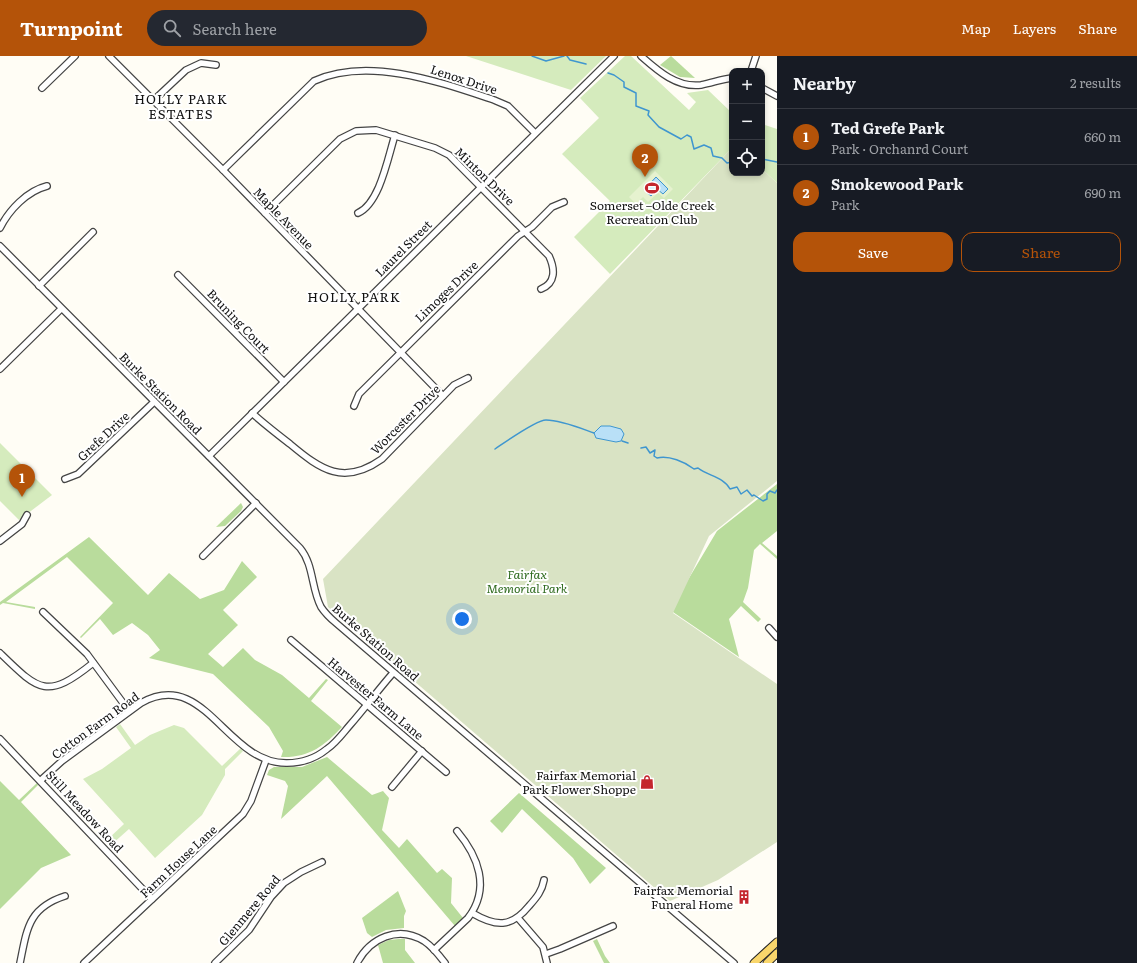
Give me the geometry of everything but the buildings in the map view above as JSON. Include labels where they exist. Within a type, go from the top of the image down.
[{"type":"main road","points":[[754,963],[777,942]]},
{"type":"main road","points":[[767,963],[777,953]]},
{"type":"street","points":[[42,88],[75,56]]},
{"type":"street","name":"Maple Avenue","points":[[109,56],[223,170],[443,396]]},
{"type":"street","name":"Laurel Street","points":[[208,456],[253,414],[357,309],[614,56]]},
{"type":"street","points":[[641,56],[660,73],[684,84],[699,85],[729,79]]},
{"type":"street","points":[[752,68],[756,56]]},
{"type":"street","points":[[154,100],[186,70],[201,63],[216,65]]},
{"type":"street","name":"Lenox Drive","points":[[223,170],[314,81],[329,73],[349,68],[373,66],[396,68],[494,100],[508,106],[535,133]]},
{"type":"street","points":[[765,90],[777,96]]},
{"type":"street","name":"Minton Drive","points":[[265,213],[345,136],[356,131],[370,129],[395,135],[445,153],[544,251],[552,262],[553,272],[552,279],[548,285],[541,290]]},
{"type":"street","points":[[358,213],[366,209],[376,194],[395,135]]},
{"type":"street","points":[[0,228],[8,214],[32,192],[47,186]]},
{"type":"street","name":"Limoges Drive","points":[[354,406],[359,394],[524,231],[532,227],[552,207],[564,202]]},
{"type":"street","points":[[39,286],[93,232]]},
{"type":"street","name":"Burke Station Road","points":[[0,246],[302,550],[310,566],[319,602],[326,614],[393,673],[493,756],[734,963]]},
{"type":"street","name":"Bruning Court","points":[[178,275],[284,382]]},
{"type":"street","points":[[0,369],[61,309]]},
{"type":"street","name":"Worcester Drive","points":[[253,414],[315,465],[332,471],[350,472],[367,468],[382,459],[454,385],[468,378]]},
{"type":"street","name":"Grefe Drive","points":[[65,479],[72,478],[78,474],[154,402]]},
{"type":"street","points":[[203,556],[256,503]]},
{"type":"street","points":[[0,541],[22,524],[27,515]]},
{"type":"street","points":[[43,612],[79,644],[129,711]]},
{"type":"street","points":[[769,628],[777,637]]},
{"type":"street","name":"Harvester Farm Lane","points":[[291,640],[446,772]]},
{"type":"street","points":[[0,653],[29,681],[43,687],[54,687],[64,684],[93,663]]},
{"type":"street","name":"Cotton Farm Road","points":[[41,780],[62,761],[129,711],[145,701],[157,696],[172,695],[186,698],[200,706],[244,748],[266,760],[295,763],[319,755],[335,743],[393,673]]},
{"type":"street","name":"Still Meadow Road","points":[[0,739],[41,780],[152,899]]},
{"type":"street","points":[[392,787],[422,752]]},
{"type":"street","name":"Farm House Lane","points":[[84,963],[243,814],[251,801],[266,760]]},
{"type":"street","points":[[434,950],[459,928],[472,913],[479,891],[479,870],[473,851],[457,831]]},
{"type":"street","name":"Glenmere Road","points":[[215,963],[249,930],[271,897],[284,883],[301,872],[322,862]]},
{"type":"street","points":[[472,913],[494,923],[508,922],[518,918],[539,895],[543,888],[544,880]]},
{"type":"street","points":[[20,963],[26,933],[32,918],[47,903],[65,896]]},
{"type":"street","points":[[518,918],[537,938],[546,954],[548,963]]},
{"type":"street","points":[[546,954],[613,926]]},
{"type":"street","points":[[357,963],[370,945],[391,935],[411,936],[424,941],[445,963]]},
{"type":"green space","points":[[466,56],[606,56],[571,90]]},
{"type":"green space","points":[[625,56],[631,56],[689,110],[696,102],[687,93],[708,90],[729,110],[729,151],[610,274],[574,237],[610,201],[562,154],[599,118],[580,98]]},
{"type":"green space","points":[[671,56],[695,78],[680,77],[660,65]]},
{"type":"green space","points":[[765,125],[777,129],[777,183],[765,172]]},
{"type":"green space","name":"Fairfax Memorial Park","points":[[729,151],[729,176],[765,176],[765,172],[777,183],[777,481],[709,536],[673,613],[777,684],[777,842],[718,880],[670,901],[328,607],[323,579]]},
{"type":"green space","points":[[655,171],[673,189],[664,198],[658,193],[648,202],[643,197],[636,204],[629,197]]},
{"type":"green space","points":[[0,443],[52,495],[19,520],[0,501]]},
{"type":"green space","points":[[777,484],[777,531],[762,543],[777,556],[777,559],[760,544],[754,550],[748,588],[743,602],[761,619],[758,622],[741,606],[729,619],[739,657],[670,610],[717,531]]},
{"type":"green space","points":[[241,503],[243,507],[241,511],[225,526],[216,527]]},
{"type":"green space","points":[[89,537],[148,595],[169,573],[200,599],[224,590],[242,561],[257,577],[223,610],[238,625],[208,654],[223,667],[243,648],[255,660],[282,675],[309,698],[326,679],[328,680],[311,701],[342,727],[329,740],[315,750],[291,757],[281,757],[283,751],[269,727],[213,674],[149,658],[160,650],[148,635],[132,623],[113,635],[100,619],[81,638],[80,637],[113,603],[67,557],[6,602],[35,607],[35,609],[3,603],[0,605],[0,602]]},
{"type":"green space","points":[[120,724],[135,745],[150,735],[174,725],[184,728],[222,766],[241,748],[243,751],[225,769],[225,775],[202,815],[155,858],[129,829],[111,845],[107,840],[124,824],[83,779],[102,769],[131,748],[116,727]]},
{"type":"green space","points":[[327,757],[372,795],[383,791],[389,798],[382,830],[399,848],[407,839],[437,873],[442,869],[452,878],[451,903],[463,918],[455,926],[327,776],[281,819],[288,786],[285,781],[267,775],[269,770],[274,767],[302,767]]},
{"type":"green space","points":[[0,781],[19,800],[37,783],[38,785],[21,802],[71,855],[41,868],[0,909]]},
{"type":"green space","points":[[519,793],[606,868],[590,884],[573,858],[522,809],[502,833],[490,821]]},
{"type":"green space","points":[[398,891],[406,911],[404,916],[404,928],[386,930],[372,937],[367,933],[362,918]]},
{"type":"green space","points":[[405,939],[405,950],[415,963],[383,963],[378,945],[389,940]]},
{"type":"green space","points":[[597,939],[610,963],[604,963],[593,941]]},
{"type":"water","points":[[656,177],[668,189],[663,194],[657,189],[651,196],[644,190]]},
{"type":"water","points":[[601,426],[610,426],[621,429],[624,434],[621,441],[616,442],[596,438],[594,433]]},
{"type":"waterway","points":[[532,56],[546,61],[564,56]]},
{"type":"waterway","points":[[567,56],[570,60],[586,64]]},
{"type":"waterway","points":[[608,73],[624,82],[624,87],[636,93],[636,106],[649,111],[648,115],[659,127],[681,139],[687,135],[691,137],[694,149],[704,145],[711,148],[713,156],[722,158],[727,163],[729,163]]},
{"type":"waterway","points":[[765,160],[777,162]]},
{"type":"waterway","points":[[495,449],[512,437],[535,424],[546,420],[564,423],[594,433]]},
{"type":"waterway","points":[[622,441],[628,443]]},
{"type":"waterway","points":[[641,448],[646,447],[650,453],[655,450],[654,456],[657,458],[672,458],[694,469],[698,468],[720,479],[730,489],[737,487],[741,494],[747,490],[752,496],[754,495],[763,501],[767,499],[767,494],[770,491],[775,493],[777,490]]},
{"type":"place","name":"Smokewood Park","points":[[645,177]]},
{"type":"place","name":"Somerset –Olde Creek Recreation Club","points":[[652,188]]},
{"type":"place","name":"Ted Grefe Park","points":[[22,497]]},
{"type":"place","name":"Fairfax Memorial Park Flower Shoppe","points":[[647,782]]},
{"type":"place","name":"Fairfax Memorial Funeral Home","points":[[744,897]]},
{"type":"district","name":"HOLLY PARK ESTATES","points":[[181,106]]},
{"type":"district","name":"HOLLY PARK","points":[[354,296]]}]
